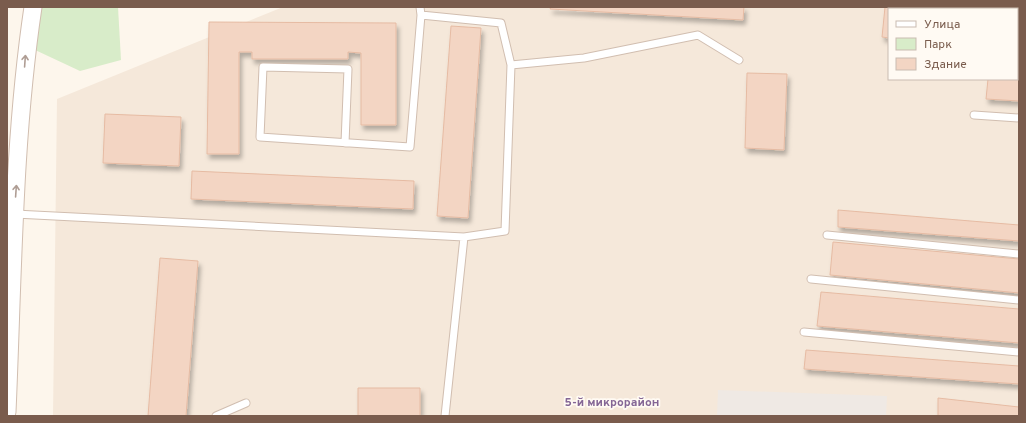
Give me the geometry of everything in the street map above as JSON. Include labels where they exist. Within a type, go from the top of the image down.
[{"type":"street","points":[[7,412],[14,214],[25,55],[33,7]]},
{"type":"lane","points":[[345,143],[348,69],[263,67],[260,137],[345,143],[410,147],[421,15],[420,7]]},
{"type":"lane","points":[[14,214],[464,237],[505,231],[511,65],[501,23],[421,15]]},
{"type":"lane","points":[[511,65],[584,58],[698,35],[739,60]]},
{"type":"lane","points":[[974,115],[1019,118]]},
{"type":"lane","points":[[827,235],[1019,254]]},
{"type":"lane","points":[[445,416],[464,237]]},
{"type":"lane","points":[[811,279],[1019,300]]},
{"type":"lane","points":[[804,332],[1019,352]]},
{"type":"lane","points":[[216,416],[246,403]]},
{"type":"shaded area","name":"5-й микрорайон","points":[[283,7],[1019,7],[1019,416],[53,416],[57,99]]},
{"type":"shaded area","points":[[718,390],[887,396],[886,416],[717,416]]},
{"type":"green space","points":[[41,7],[118,7],[121,60],[80,71],[33,49]]},
{"type":"building","points":[[551,7],[744,7],[743,20],[550,9]]},
{"type":"building","points":[[885,7],[1019,7],[1019,48],[1018,8],[888,8],[888,38],[882,37]]},
{"type":"building","points":[[209,22],[396,23],[396,125],[361,125],[361,53],[348,52],[348,59],[252,59],[252,52],[239,52],[239,154],[207,154]]},
{"type":"building","points":[[451,26],[481,28],[468,218],[437,216]]},
{"type":"building","points":[[1019,48],[1019,101],[986,99],[988,80],[1018,80]]},
{"type":"building","points":[[747,73],[787,74],[784,150],[745,148]]},
{"type":"building","points":[[105,114],[181,117],[179,166],[103,163]]},
{"type":"building","points":[[192,171],[414,181],[413,209],[191,199]]},
{"type":"building","points":[[838,210],[1019,225],[1019,241],[838,227]]},
{"type":"building","points":[[833,242],[1019,259],[1019,293],[830,275]]},
{"type":"building","points":[[160,258],[198,261],[186,416],[148,416]]},
{"type":"building","points":[[821,292],[1019,309],[1019,343],[817,326]]},
{"type":"building","points":[[806,350],[1019,366],[1019,384],[804,369]]},
{"type":"building","points":[[358,388],[420,388],[420,416],[358,416]]},
{"type":"building","points":[[938,398],[1019,407],[1019,416],[938,416]]},
{"type":"district","name":"5-й микрорайон","points":[[612,402]]}]
